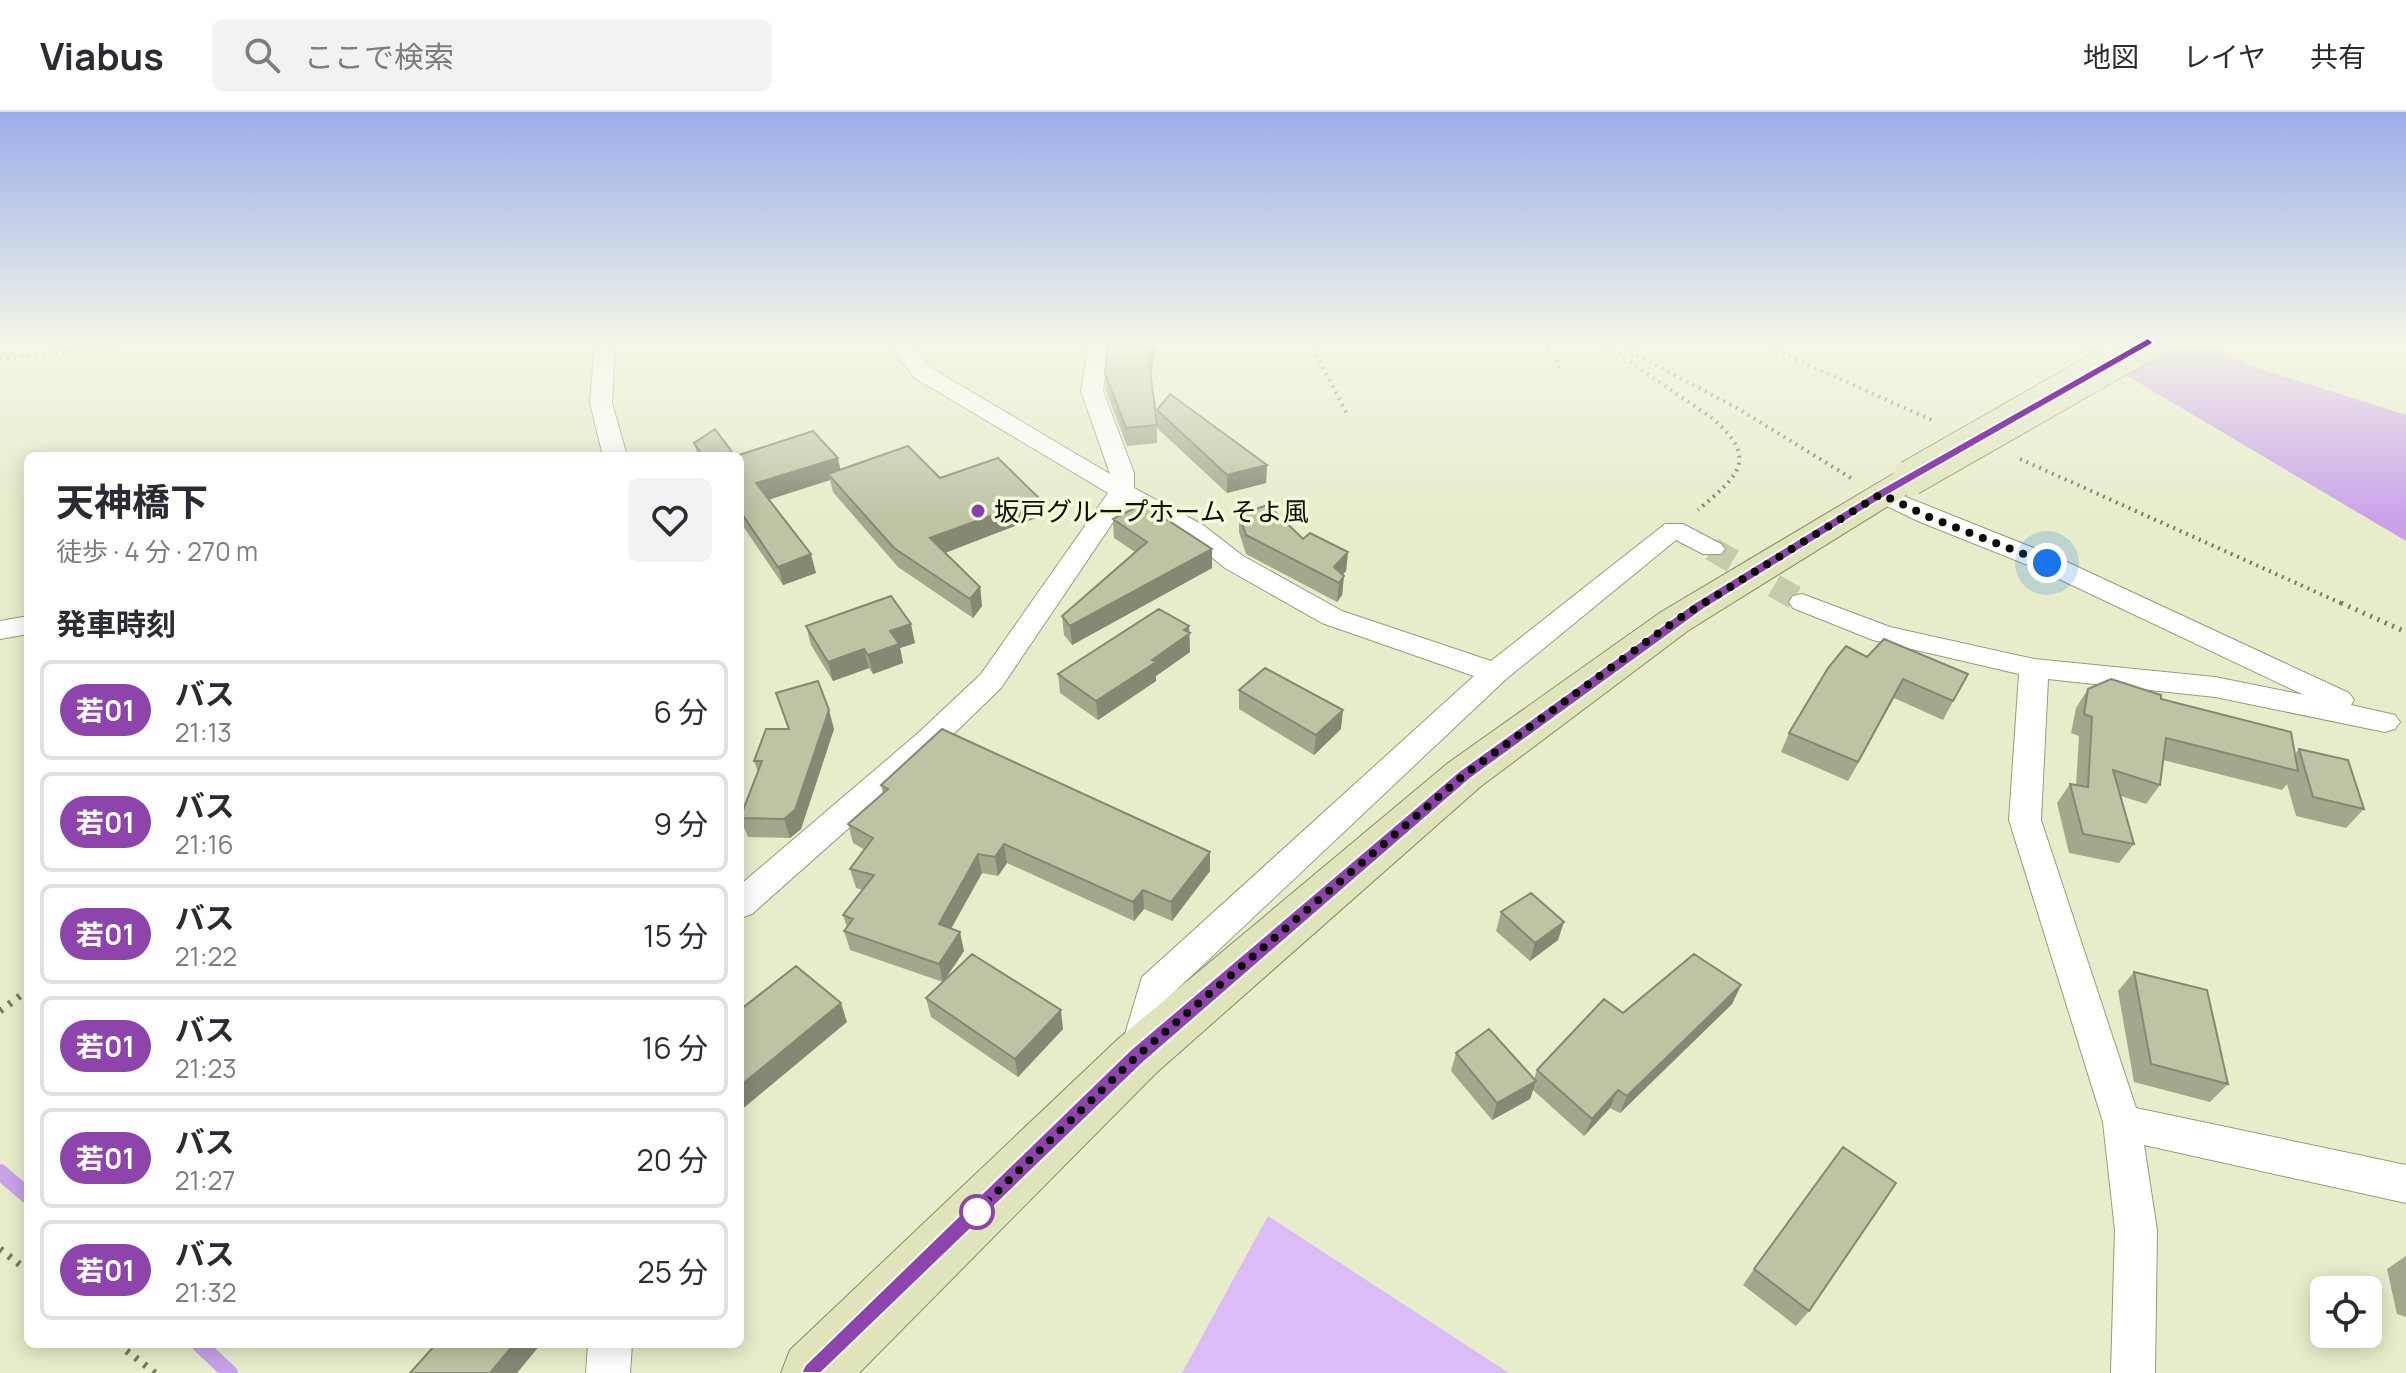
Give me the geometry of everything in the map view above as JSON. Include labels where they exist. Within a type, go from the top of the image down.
[{"type":"main road","points":[[833,1367],[1137,1056],[1464,775],[1675,621],[1896,486],[2045,401]]},
{"type":"street","points":[[601,401],[614,452]]},
{"type":"street","points":[[970,401],[1194,530],[1234,562],[1332,617],[1495,673]]},
{"type":"street","points":[[744,902],[928,741],[991,681],[1122,491],[1122,473],[1096,401]]},
{"type":"street","points":[[1802,602],[1883,634],[2034,668],[2215,687],[2385,722],[2047,563],[1929,517],[1896,486]]},
{"type":"street","points":[[1137,1056],[1155,988],[1495,673],[1674,529],[1712,549]]},
{"type":"street","points":[[0,630],[24,626]]},
{"type":"street","points":[[2034,668],[2025,820],[2122,1122],[2136,1230],[2133,1373]]},
{"type":"street","points":[[2122,1122],[2406,1184]]},
{"type":"street","points":[[608,1373],[610,1348]]},
{"type":"path","points":[[1340,401],[1348,416]]},
{"type":"path","points":[[1674,529],[1734,479],[1740,463],[1737,446],[1727,431],[1687,401]]},
{"type":"path","points":[[1723,401],[1834,469],[1896,486]]},
{"type":"path","points":[[1889,401],[1945,426]]},
{"type":"path","points":[[2017,458],[2406,632]]},
{"type":"path","points":[[0,1011],[24,993]]},
{"type":"path","points":[[0,1249],[24,1268]]},
{"type":"path","points":[[123,1348],[155,1373]]},
{"type":"shaded area","points":[[2169,401],[2361,401],[2406,415],[2406,541]]},
{"type":"shaded area","points":[[1268,1216],[1509,1373],[1182,1373]]},
{"type":"building","points":[[1116,401],[1154,401],[1157,425],[1126,428]]},
{"type":"building","points":[[1164,401],[1179,401],[1267,465],[1227,475],[1157,410]]},
{"type":"building","points":[[715,429],[732,452],[700,452],[694,443]]},
{"type":"building","points":[[813,431],[838,458],[756,483],[811,554],[778,567],[744,517],[744,453]]},
{"type":"building","points":[[908,446],[940,478],[998,458],[1039,498],[930,538],[980,587],[970,599],[894,548],[828,474]]},
{"type":"building","points":[[1143,504],[1212,549],[1070,626],[1062,616],[1147,542],[1113,519]]},
{"type":"building","points":[[1268,505],[1303,539],[1310,533],[1348,552],[1334,567],[1344,576],[1339,583],[1246,535],[1239,514]]},
{"type":"building","points":[[891,596],[911,624],[890,631],[899,644],[868,655],[864,649],[828,662],[806,626]]},
{"type":"building","points":[[1159,609],[1189,626],[1184,630],[1190,633],[1152,660],[1156,662],[1096,701],[1058,674]]},
{"type":"building","points":[[1884,639],[1968,674],[1953,701],[1903,679],[1858,762],[1789,733],[1828,668],[1846,646],[1867,657]]},
{"type":"building","points":[[1265,668],[1343,710],[1316,735],[1239,690]]},
{"type":"building","points":[[2111,679],[2161,695],[2161,699],[2291,732],[2298,771],[2166,738],[2160,785],[2113,770],[2134,844],[2083,834],[2070,784],[2088,787],[2092,717],[2084,714],[2088,689]]},
{"type":"building","points":[[818,681],[829,710],[795,810],[784,819],[744,818],[744,808],[762,761],[754,761],[766,729],[789,729],[776,693]]},
{"type":"building","points":[[942,729],[1210,852],[1171,902],[1143,890],[1133,902],[1004,844],[995,857],[978,854],[939,924],[960,932],[939,964],[844,931],[853,919],[843,915],[874,875],[850,869],[873,838],[848,824],[888,789],[881,785]]},
{"type":"building","points":[[2299,749],[2348,760],[2364,809],[2313,797]]},
{"type":"building","points":[[1531,893],[1564,922],[1535,943],[1501,912]]},
{"type":"building","points":[[972,954],[1061,1010],[1015,1059],[926,998]]},
{"type":"building","points":[[1694,954],[1741,985],[1627,1096],[1618,1090],[1592,1119],[1537,1070],[1604,999],[1623,1013]]},
{"type":"building","points":[[796,966],[841,1003],[744,1083],[744,1007]]},
{"type":"building","points":[[2134,972],[2207,990],[2228,1084],[2151,1064]]},
{"type":"building","points":[[1489,1029],[1536,1081],[1497,1103],[1456,1053]]},
{"type":"building","points":[[1843,1147],[1896,1183],[1809,1311],[1754,1269]]},
{"type":"building","points":[[432,1348],[511,1348],[490,1373],[410,1373]]},
{"type":"waterway","points":[[0,1172],[24,1193]]},
{"type":"waterway","points":[[203,1348],[230,1373]]},
{"type":"tunnel","points":[[1712,549],[1802,602]]},
{"type":"bus line","name":"若01","points":[[813,1373],[1137,1056],[1464,775],[1675,621],[1881,494],[2045,401]]},
{"type":"place","name":"坂戸グループホーム そよ風","points":[[978,511]]},
{"type":"route","points":[[977,1212],[972,1216],[1137,1056],[1464,775],[1675,621],[1769,561],[1881,494],[1929,517],[2047,563]]}]
